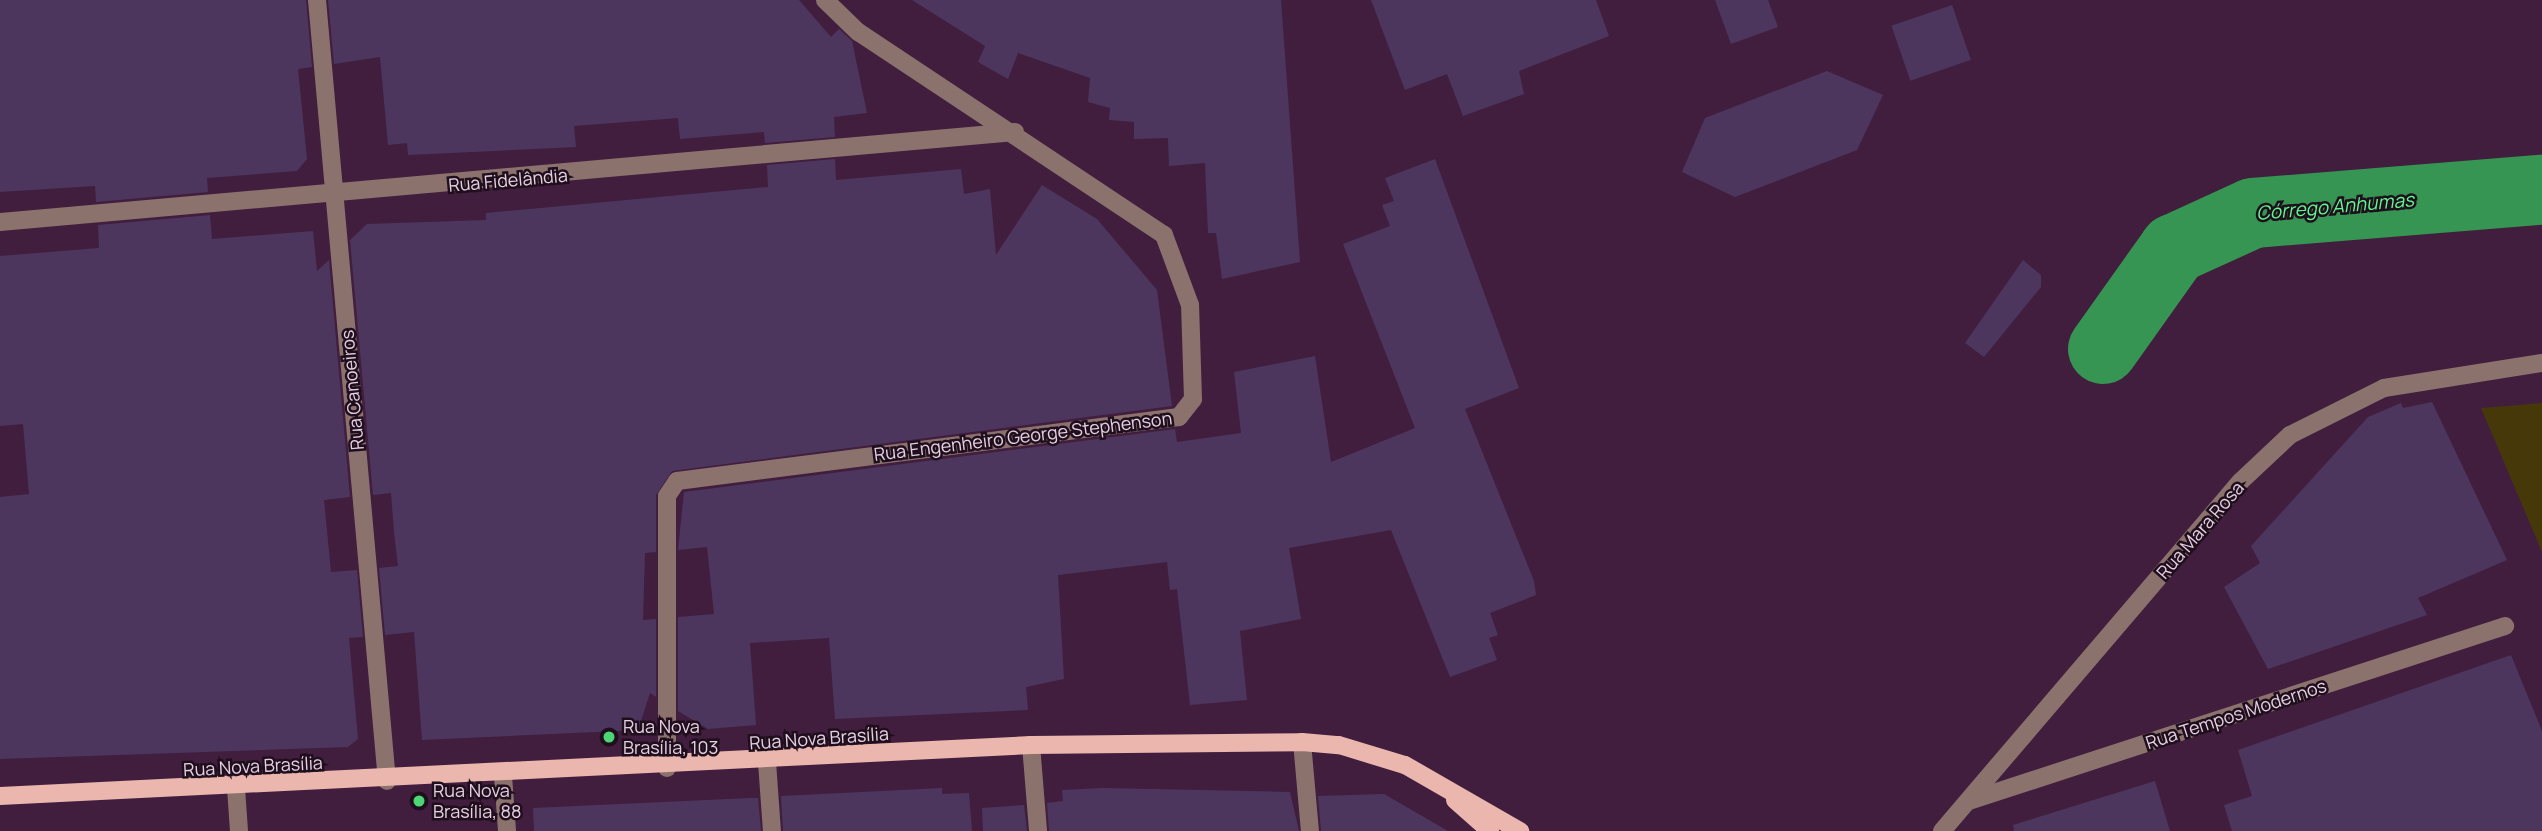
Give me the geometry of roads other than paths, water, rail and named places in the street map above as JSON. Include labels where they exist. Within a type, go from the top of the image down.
[{"type":"main road","name":"Rua Nova Brasília","points":[[0,796],[667,768],[1031,745],[1302,742],[1339,745],[1426,775],[1520,831]]},
{"type":"main road","name":"Rua Nova Brasília","points":[[1426,775],[1490,831]]},
{"type":"street","name":"Rua Canoeiros","points":[[317,0],[387,781]]},
{"type":"street","name":"Rua Engenheiro George Stephenson","points":[[667,768],[667,496],[677,481],[1179,417],[1190,409],[1190,305],[1164,235],[1015,132],[858,32],[825,0]]},
{"type":"street","name":"Rua Fidelândia","points":[[0,222],[335,195],[1015,132]]},
{"type":"street","name":"Rua Mara Rosa","points":[[1942,831],[2241,481],[2290,435],[2384,388],[2542,363]]},
{"type":"street","name":"Rua Tempos Modernos","points":[[1967,802],[2505,626]]},
{"type":"street","points":[[1302,742],[1310,831]]},
{"type":"street","points":[[1031,745],[1038,831]]},
{"type":"street","points":[[767,762],[772,831]]},
{"type":"street","points":[[503,776],[507,831]]},
{"type":"street","points":[[236,788],[239,831]]},
{"type":"waterway","name":"Córrego Anhumas","points":[[2103,349],[2174,249],[2253,213],[2542,190]]},
{"type":"place","name":"Rua Nova Brasília, 103","points":[[609,737]]},
{"type":"place","name":"Rua Nova Brasília, 88","points":[[419,801]]}]
